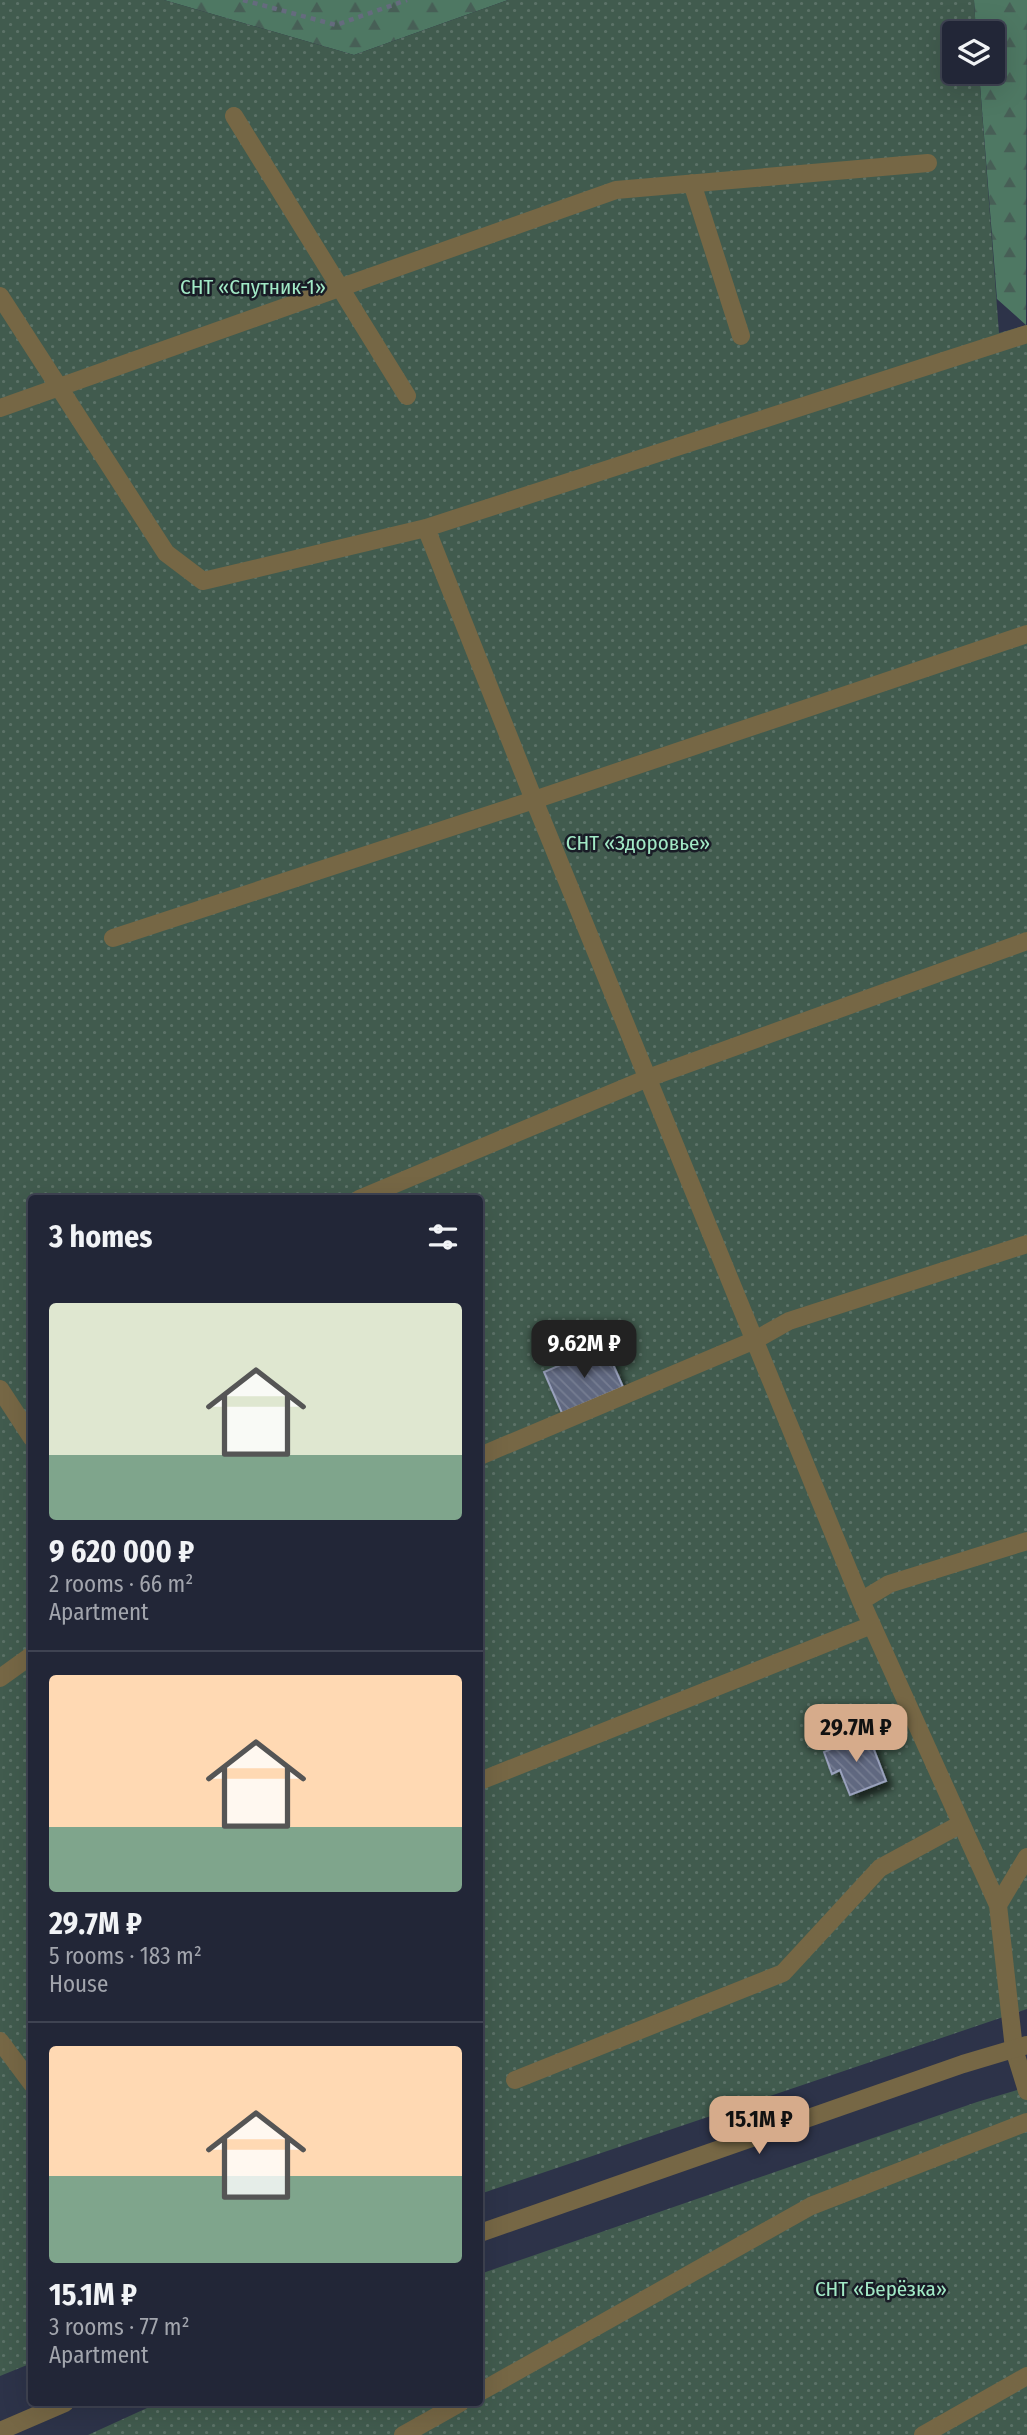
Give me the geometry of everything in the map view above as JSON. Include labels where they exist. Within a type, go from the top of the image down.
[{"type":"street","points":[[234,117],[407,396]]},
{"type":"street","points":[[0,408],[616,190],[928,163]]},
{"type":"street","points":[[692,183],[741,336]]},
{"type":"street","points":[[0,296],[166,553],[203,582],[426,528],[1027,334]]},
{"type":"street","points":[[426,528],[534,800],[861,1601],[998,1905],[1027,2091]]},
{"type":"street","points":[[113,938],[1027,634]]},
{"type":"street","points":[[369,1195],[648,1078],[1027,941]]},
{"type":"street","points":[[483,1455],[755,1340],[789,1321],[1027,1244]]},
{"type":"street","points":[[0,1389],[28,1432]]},
{"type":"street","points":[[861,1601],[889,1584],[1027,1541]]},
{"type":"street","points":[[483,1780],[872,1625]]},
{"type":"street","points":[[0,1678],[28,1658]]},
{"type":"street","points":[[515,2080],[783,1973],[880,1868],[961,1824]]},
{"type":"street","points":[[998,1905],[1027,1857]]},
{"type":"street","points":[[0,2041],[28,2079]]},
{"type":"street","points":[[483,2232],[962,2064],[1020,2047]]},
{"type":"street","points":[[483,2390],[811,2206],[1027,2122]]},
{"type":"street","points":[[923,2435],[1027,2376]]},
{"type":"street","points":[[0,2431],[58,2406]]},
{"type":"street","points":[[403,2435],[455,2406]]},
{"type":"path","points":[[243,0],[336,25],[407,0]]},
{"type":"green space","name":"СНТ «Здоровье»","points":[[0,0],[164,0],[354,55],[508,0],[974,0],[975,21],[942,21],[942,84],[980,84],[999,333],[1027,325],[1027,2009],[483,2193],[483,1195],[28,1195],[28,2365],[0,2376]]},
{"type":"green space","points":[[164,0],[508,0],[354,55]]},
{"type":"green space","points":[[974,0],[1027,0],[1026,325],[997,299],[980,84],[1005,84],[1005,21],[975,21]]},
{"type":"green space","name":"СНТ «Берёзка»","points":[[1027,2087],[1027,2435],[88,2435],[151,2406],[483,2406],[483,2273]]},
{"type":"building","points":[[605,1346],[623,1387],[562,1413],[544,1372]]},
{"type":"building","points":[[868,1734],[886,1781],[850,1795],[840,1770],[832,1774],[824,1752]]},
{"type":"park label","name":"СНТ «Спутник-1»","points":[[253,287]]}]
